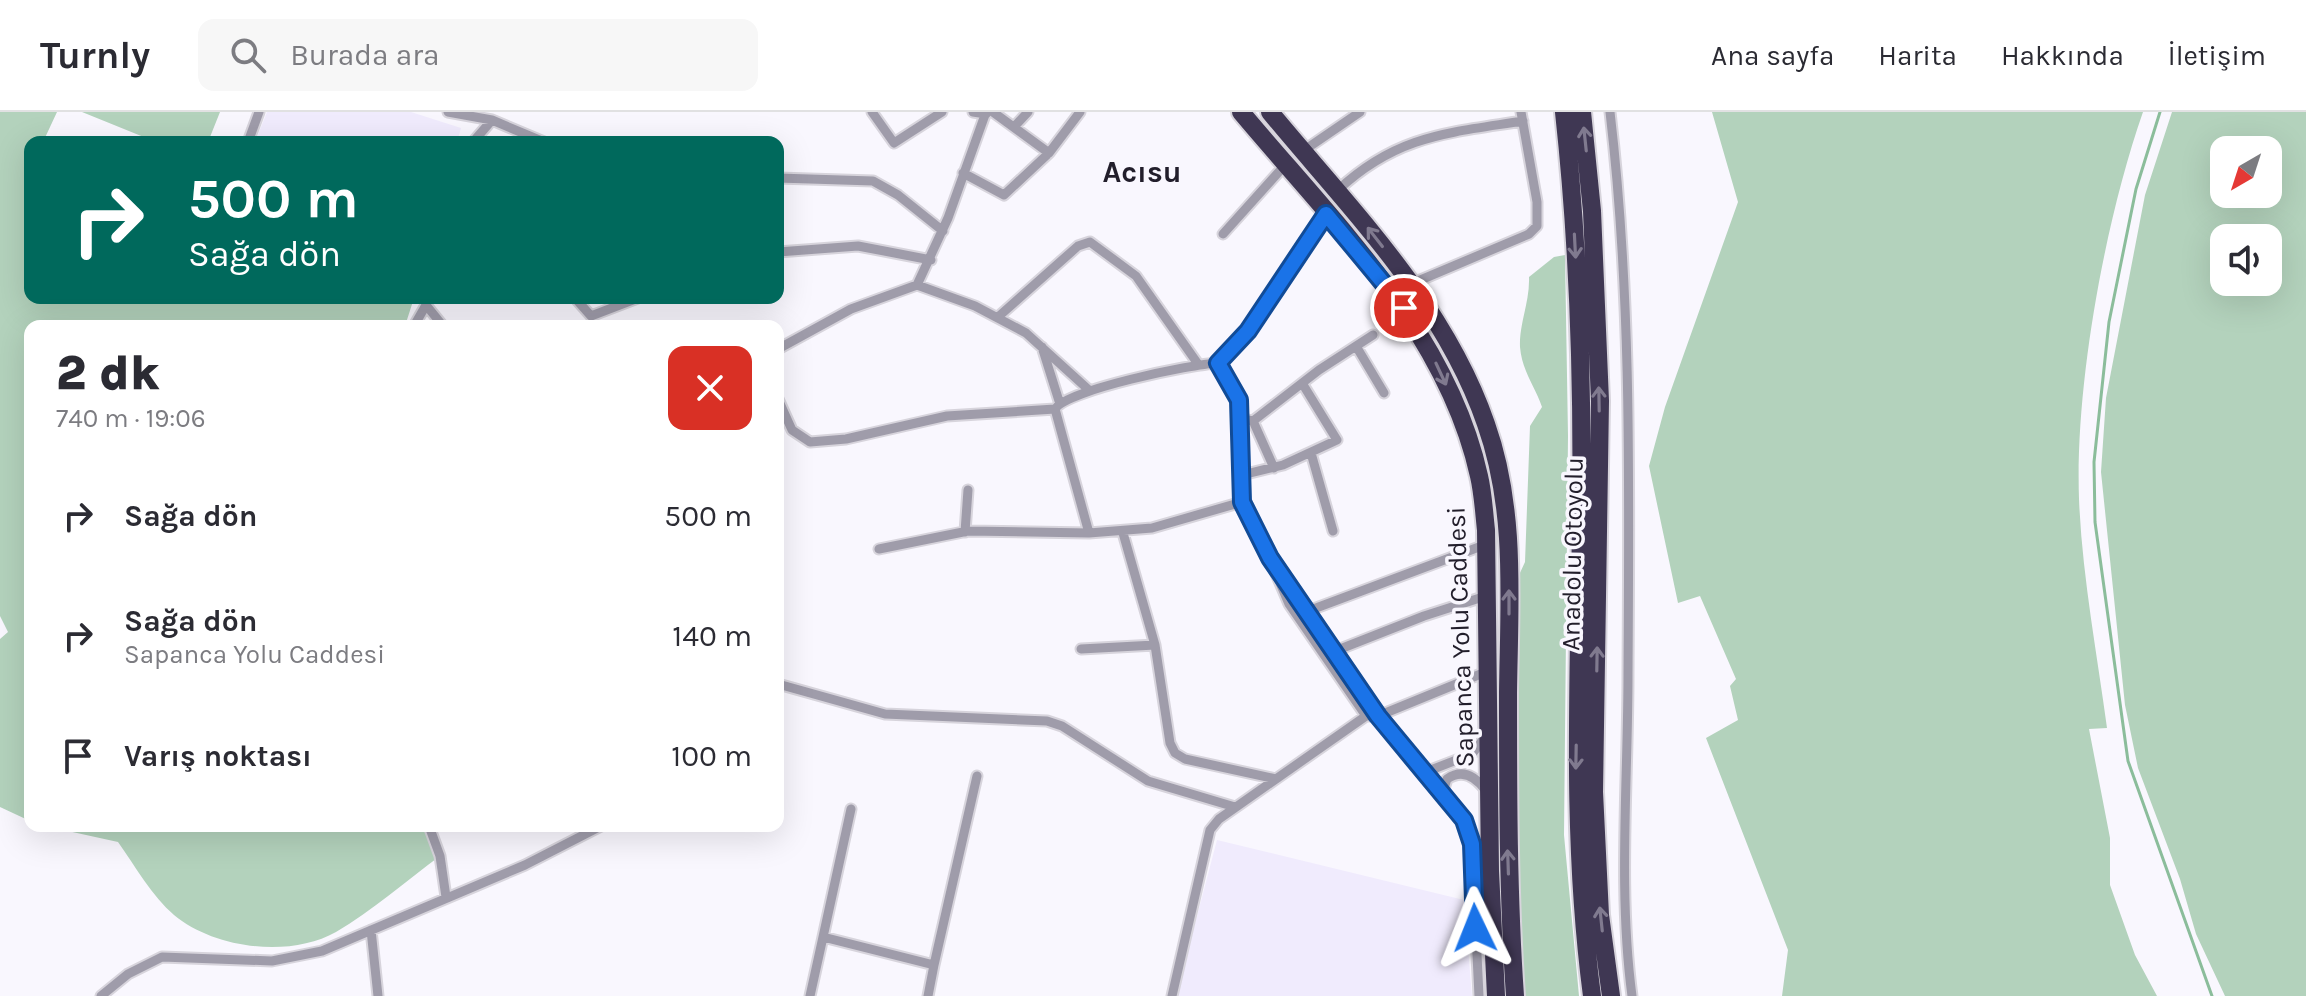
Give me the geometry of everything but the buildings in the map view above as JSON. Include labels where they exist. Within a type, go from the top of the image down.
[{"type":"highway","name":"Sapanca Yolu Caddesi","points":[[1241,112],[1406,310],[1437,366],[1479,475],[1487,544],[1490,871],[1496,996]]},
{"type":"highway","name":"Sapanca Yolu Caddesi","points":[[1270,112],[1338,190],[1435,318],[1486,424],[1509,525],[1507,860],[1515,996]]},
{"type":"highway","name":"Anadolu Otoyolu","points":[[1564,112],[1582,401],[1575,792],[1582,920],[1592,996]]},
{"type":"highway","name":"Anadolu Otoyolu","points":[[1582,112],[1593,227],[1600,401],[1594,792],[1600,915],[1611,996]]},
{"type":"street","points":[[250,136],[259,112]]},
{"type":"street","points":[[448,112],[486,117],[530,136]]},
{"type":"street","points":[[872,112],[894,143],[942,112]]},
{"type":"street","points":[[973,112],[989,113],[1049,153]]},
{"type":"street","points":[[1014,127],[1028,112]]},
{"type":"street","points":[[963,173],[1004,195],[1049,153],[1080,112]]},
{"type":"street","points":[[1303,151],[1360,112]]},
{"type":"street","points":[[1610,112],[1618,176],[1626,394],[1627,850],[1632,996]]},
{"type":"street","points":[[784,346],[851,309],[917,285],[931,260],[989,113]]},
{"type":"street","points":[[479,136],[486,117]]},
{"type":"street","points":[[1338,190],[1364,166],[1418,139],[1522,117],[1537,202],[1537,226],[1529,234],[1411,284]]},
{"type":"street","points":[[1223,234],[1285,165]]},
{"type":"street","points":[[784,178],[873,181],[898,195],[943,231]]},
{"type":"street","points":[[784,412],[792,430],[810,442],[846,439],[947,416],[1057,405],[1090,391],[1198,364],[1218,363],[1248,331],[1326,214]]},
{"type":"street","points":[[998,317],[1082,242],[1090,242],[1136,276],[1198,364]]},
{"type":"street","points":[[784,250],[858,246],[931,260]]},
{"type":"street","points":[[917,285],[998,317],[1041,343],[1090,391]]},
{"type":"street","points":[[596,320],[626,304]]},
{"type":"street","points":[[1253,421],[1373,335]]},
{"type":"street","points":[[1041,343],[1089,533]]},
{"type":"street","points":[[1356,346],[1384,393]]},
{"type":"street","points":[[1218,363],[1237,393],[1242,502],[1289,604],[1366,716]]},
{"type":"street","points":[[1242,475],[1274,468],[1337,440],[1302,383]]},
{"type":"street","points":[[1240,418],[1253,421]]},
{"type":"street","points":[[1253,421],[1274,468]]},
{"type":"street","points":[[1311,453],[1333,531]]},
{"type":"street","points":[[965,532],[968,490]]},
{"type":"street","points":[[879,549],[965,532],[1011,529],[1123,533],[1242,502]]},
{"type":"street","points":[[1123,533],[1155,645],[1170,743],[1175,753],[1185,759],[1276,779]]},
{"type":"street","points":[[1308,611],[1487,544]]},
{"type":"street","points":[[1270,558],[1378,716],[1464,820],[1472,844],[1479,996]]},
{"type":"street","points":[[1335,651],[1424,616],[1487,596]]},
{"type":"street","points":[[1081,649],[1155,645]]},
{"type":"street","points":[[1172,996],[1213,824],[1366,716],[1378,716],[1488,671]]},
{"type":"street","points":[[784,686],[885,714],[1047,721],[1062,726],[1148,781],[1235,807]]},
{"type":"street","points":[[1423,773],[1472,754],[1488,731]]},
{"type":"street","points":[[1442,795],[1447,779],[1463,774],[1479,782],[1491,798]]},
{"type":"street","points":[[928,996],[977,776]]},
{"type":"street","points":[[810,996],[851,809]]},
{"type":"street","points":[[431,832],[440,856],[446,897]]},
{"type":"street","points":[[101,996],[128,974],[162,957],[191,955],[242,962],[297,957],[322,951],[553,853],[590,832]]},
{"type":"street","points":[[371,930],[378,996]]},
{"type":"street","points":[[823,937],[934,965]]},
{"type":"shaded area","points":[[267,112],[411,112],[461,128],[459,136],[257,136]]},
{"type":"shaded area","points":[[1217,840],[1464,900],[1472,996],[1176,996]]},
{"type":"green space","points":[[0,112],[57,112],[46,136],[24,136],[24,304],[412,304],[407,320],[24,320],[24,818],[0,807],[0,639],[8,632],[0,616]]},
{"type":"green space","points":[[82,112],[220,112],[210,136],[141,136]]},
{"type":"green space","points":[[1712,112],[2143,112],[2116,202],[2095,303],[2082,405],[2079,499],[2087,585],[2107,728],[2089,729],[2110,838],[2110,885],[2135,955],[2157,996],[1782,996],[1788,950],[1706,738],[1738,720],[1730,686],[1736,679],[1700,596],[1678,603],[1649,466],[1665,407],[1738,202]]},
{"type":"green space","points":[[2172,112],[2306,112],[2306,996],[2225,996],[2196,934],[2180,879],[2138,768],[2125,705],[2101,472],[2106,398],[2145,195]]},
{"type":"green space","points":[[1565,255],[1568,436],[1564,835],[1579,996],[1524,996],[1517,886],[1517,618],[1519,575],[1525,562],[1530,426],[1542,407],[1523,364],[1520,338],[1529,277],[1554,257]]},
{"type":"green space","points":[[72,832],[431,832],[440,856],[336,932],[318,940],[275,947],[231,942],[191,927],[174,915],[151,890],[118,842]]},
{"type":"waterway","points":[[2160,112],[2136,189],[2109,322],[2094,462],[2095,522],[2128,761],[2212,996]]},
{"type":"district","name":"Acısu","points":[[1142,172]]},
{"type":"route","points":[[1404,308],[1326,214],[1248,331],[1218,363],[1231,380],[1239,400],[1242,502],[1246,514],[1270,558],[1378,716],[1464,820],[1472,844],[1475,928]]}]
